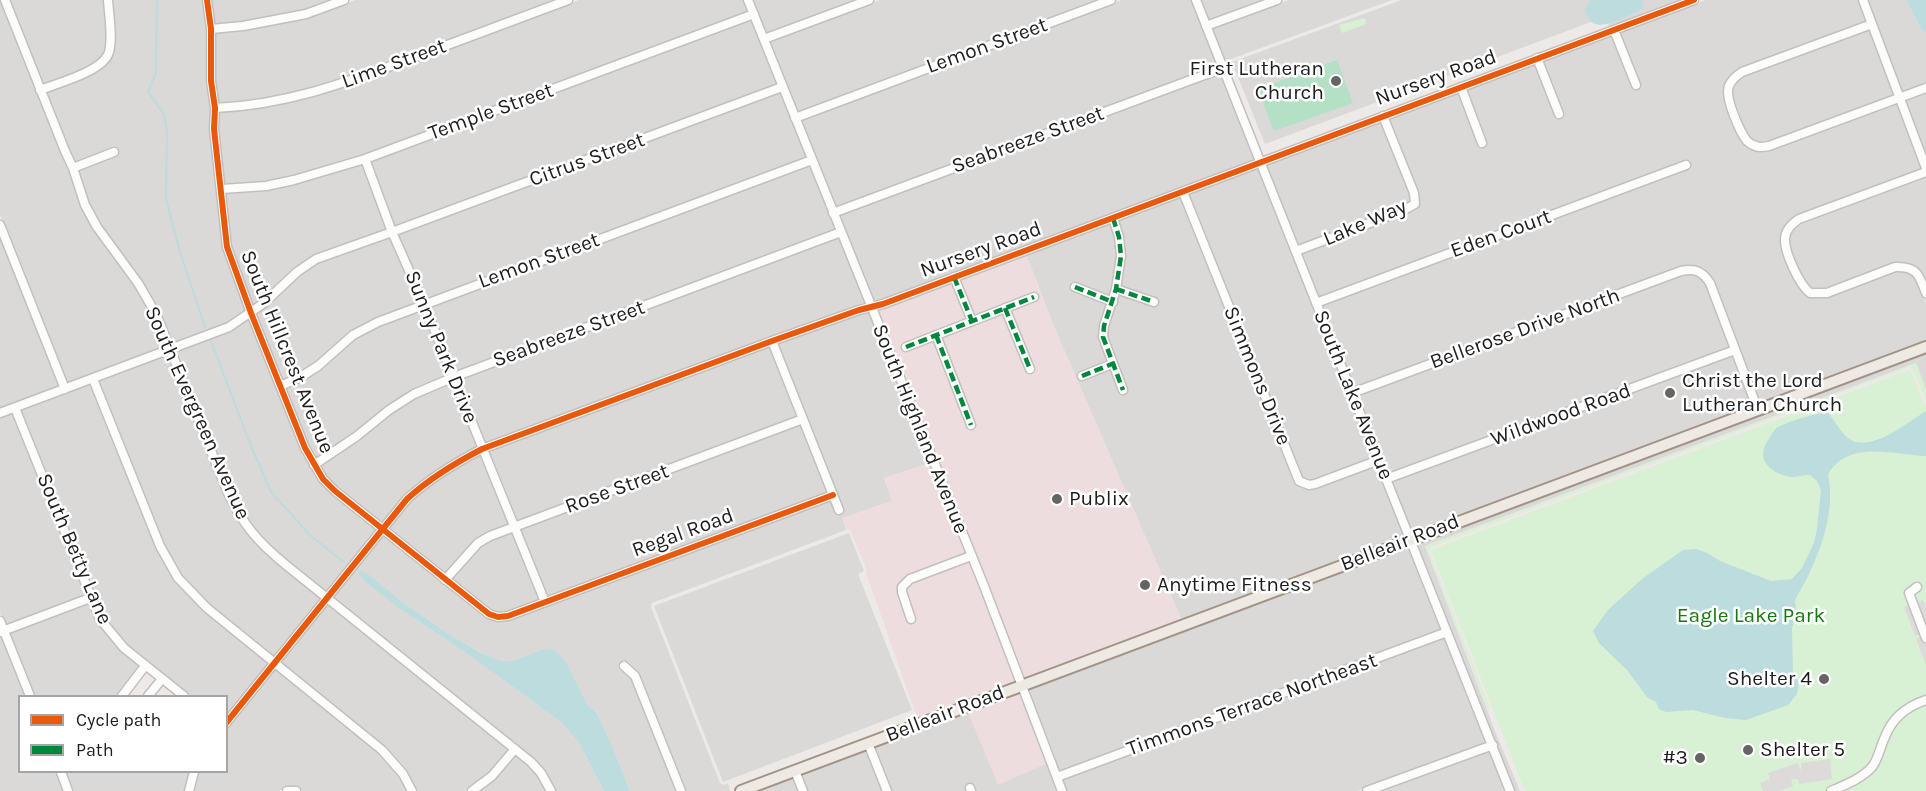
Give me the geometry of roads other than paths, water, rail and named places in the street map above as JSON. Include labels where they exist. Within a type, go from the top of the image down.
[{"type":"main road","name":"Belleair Road","points":[[741,791],[1926,347]]},
{"type":"street","name":"South Evergreen Avenue","points":[[5,0],[73,168],[85,205],[97,227],[138,283],[156,314],[237,513],[258,541],[515,749],[541,773],[551,791]]},
{"type":"street","points":[[40,90],[97,68],[106,59],[110,48],[108,0]]},
{"type":"street","name":"South Hillcrest Avenue","points":[[207,0],[211,29],[214,129],[227,247],[280,386],[314,465],[335,491],[489,615],[508,616],[545,602]]},
{"type":"street","points":[[211,29],[243,26],[306,14],[345,0]]},
{"type":"street","name":"Lime Street","points":[[215,108],[275,103],[342,84],[568,0]]},
{"type":"street","name":"South Highland Avenue","points":[[748,0],[971,556],[1062,791]]},
{"type":"street","points":[[764,39],[869,0]]},
{"type":"street","name":"Lemon Street","points":[[795,118],[1111,0]]},
{"type":"street","name":"South Lake Avenue","points":[[1196,0],[1510,791]]},
{"type":"street","points":[[1206,26],[1277,0]]},
{"type":"street","name":"Nursery Road","points":[[228,721],[407,499],[425,483],[453,464],[482,449],[772,340],[954,277],[1694,0]]},
{"type":"street","points":[[1863,0],[1926,170],[1799,219],[1787,230],[1786,246],[1799,281],[1810,293],[1827,293],[1895,267],[1913,269],[1919,275],[1926,292]]},
{"type":"street","name":"Temple Street","points":[[222,189],[266,186],[365,159],[754,14]]},
{"type":"street","points":[[1872,24],[1742,72],[1734,78],[1727,92],[1743,136],[1752,146],[1761,148],[1769,146],[1926,88]]},
{"type":"street","points":[[1614,30],[1636,85]]},
{"type":"street","points":[[1537,58],[1559,114]]},
{"type":"street","name":"Seabreeze Street","points":[[833,213],[1223,68]]},
{"type":"street","name":"Citrus Street","points":[[0,413],[229,327],[264,303],[297,272],[316,259],[782,87]]},
{"type":"street","points":[[1461,87],[1482,143]]},
{"type":"street","name":"Lake Way","points":[[1296,251],[1415,204],[1414,193],[1383,116]]},
{"type":"street","points":[[73,168],[114,152]]},
{"type":"street","name":"Sunny Park Drive","points":[[365,159],[392,232],[516,526],[545,602]]},
{"type":"street","name":"Lemon Street","points":[[280,386],[318,366],[353,335],[378,322],[812,160]]},
{"type":"street","name":"Eden Court","points":[[1316,303],[1686,165]]},
{"type":"street","name":"Simmons Drive","points":[[1183,192],[1299,481],[1310,485],[1315,484],[1379,460]]},
{"type":"street","points":[[1113,218],[1121,247],[1116,289],[1104,326],[1103,337],[1123,390]]},
{"type":"street","points":[[0,225],[65,389]]},
{"type":"street","name":"Seabreeze Street","points":[[314,465],[414,394],[841,232]]},
{"type":"street","name":"Bellerose Drive North","points":[[1352,393],[1691,269],[1699,271],[1710,282],[1735,350]]},
{"type":"street","points":[[954,277],[972,321]]},
{"type":"street","points":[[1075,287],[1113,302]]},
{"type":"street","points":[[1116,289],[1154,302]]},
{"type":"street","points":[[906,347],[1034,297]]},
{"type":"street","points":[[1005,308],[1030,369]]},
{"type":"street","points":[[936,335],[971,425]]},
{"type":"street","points":[[772,340],[838,510]]},
{"type":"street","points":[[1735,350],[1758,410]]},
{"type":"street","name":"Wildwood Road","points":[[1386,479],[1735,350]]},
{"type":"street","points":[[1083,376],[1112,364]]},
{"type":"street","points":[[93,379],[160,546],[178,578],[207,608],[382,750],[403,774],[412,791]]},
{"type":"street","name":"South Betty Lane","points":[[15,408],[100,619],[124,648],[182,695]]},
{"type":"street","name":"Rose Street","points":[[445,580],[478,543],[516,526],[803,419]]},
{"type":"street","name":"Regal Road","points":[[545,602],[833,495]]},
{"type":"street","points":[[911,619],[902,592],[905,583],[910,579],[971,556]]},
{"type":"street","points":[[1917,587],[1909,593],[1926,638]]},
{"type":"street","points":[[2,632],[90,598]]},
{"type":"street","points":[[0,621],[2,632],[30,695]]},
{"type":"street","name":"Timmons Terrace Northeast","points":[[1057,777],[1448,632]]},
{"type":"street","points":[[123,695],[145,666]]},
{"type":"street","points":[[624,666],[635,676],[681,791]]},
{"type":"street","points":[[149,695],[162,679]]},
{"type":"street","points":[[1831,791],[1847,785],[1866,772],[1876,759],[1885,735],[1894,720],[1910,707],[1926,700]]},
{"type":"street","points":[[868,743],[887,791]]},
{"type":"street","points":[[1367,791],[1493,745]]},
{"type":"street","points":[[472,791],[492,776],[515,749]]},
{"type":"street","points":[[795,771],[803,791]]},
{"type":"street","points":[[62,773],[68,791]]},
{"type":"street","points":[[189,791],[194,773]]},
{"type":"street","points":[[287,791],[296,791]]},
{"type":"water","points":[[1590,0],[1642,0],[1644,7],[1619,20],[1598,25],[1592,22],[1585,11]]},
{"type":"water","points":[[1906,0],[1926,0],[1926,32],[1922,31]]},
{"type":"water","points":[[1926,411],[1926,456],[1886,452],[1860,453],[1848,456],[1837,463],[1828,474],[1829,514],[1823,539],[1795,601],[1796,610],[1792,629],[1793,674],[1799,682],[1797,694],[1788,705],[1746,720],[1725,718],[1693,710],[1666,712],[1659,709],[1656,702],[1647,697],[1627,670],[1599,643],[1593,631],[1608,610],[1642,579],[1683,550],[1696,549],[1771,581],[1792,579],[1802,568],[1814,543],[1821,490],[1817,481],[1810,475],[1791,477],[1778,473],[1768,466],[1763,455],[1764,449],[1778,427],[1827,412],[1848,438],[1857,442],[1867,442],[1888,435]]},
{"type":"water","points":[[360,570],[450,635],[481,653],[501,661],[513,661],[541,650],[550,649],[557,652],[566,662],[587,704],[597,713],[630,791],[604,791],[579,743],[562,723],[476,660],[399,608],[367,583],[359,574]]},
{"type":"waterway","points":[[157,0],[156,73],[148,92],[164,114],[167,132],[166,199],[180,252],[205,327]]},
{"type":"waterway","points":[[211,341],[271,492],[311,536],[344,562]]},
{"type":"place","name":"First Lutheran Church","points":[[1336,81]]},
{"type":"place","name":"Christ the Lord Lutheran Church","points":[[1670,393]]},
{"type":"place","name":"Publix","points":[[1057,499]]},
{"type":"place","name":"Anytime Fitness","points":[[1145,585]]},
{"type":"place","name":"Shelter 4","points":[[1824,679]]},
{"type":"place","name":"Shelter 5","points":[[1748,750]]},
{"type":"place","name":"#3","points":[[1700,758]]},
{"type":"park label","name":"Eagle Lake Park","points":[[1751,616]]}]
